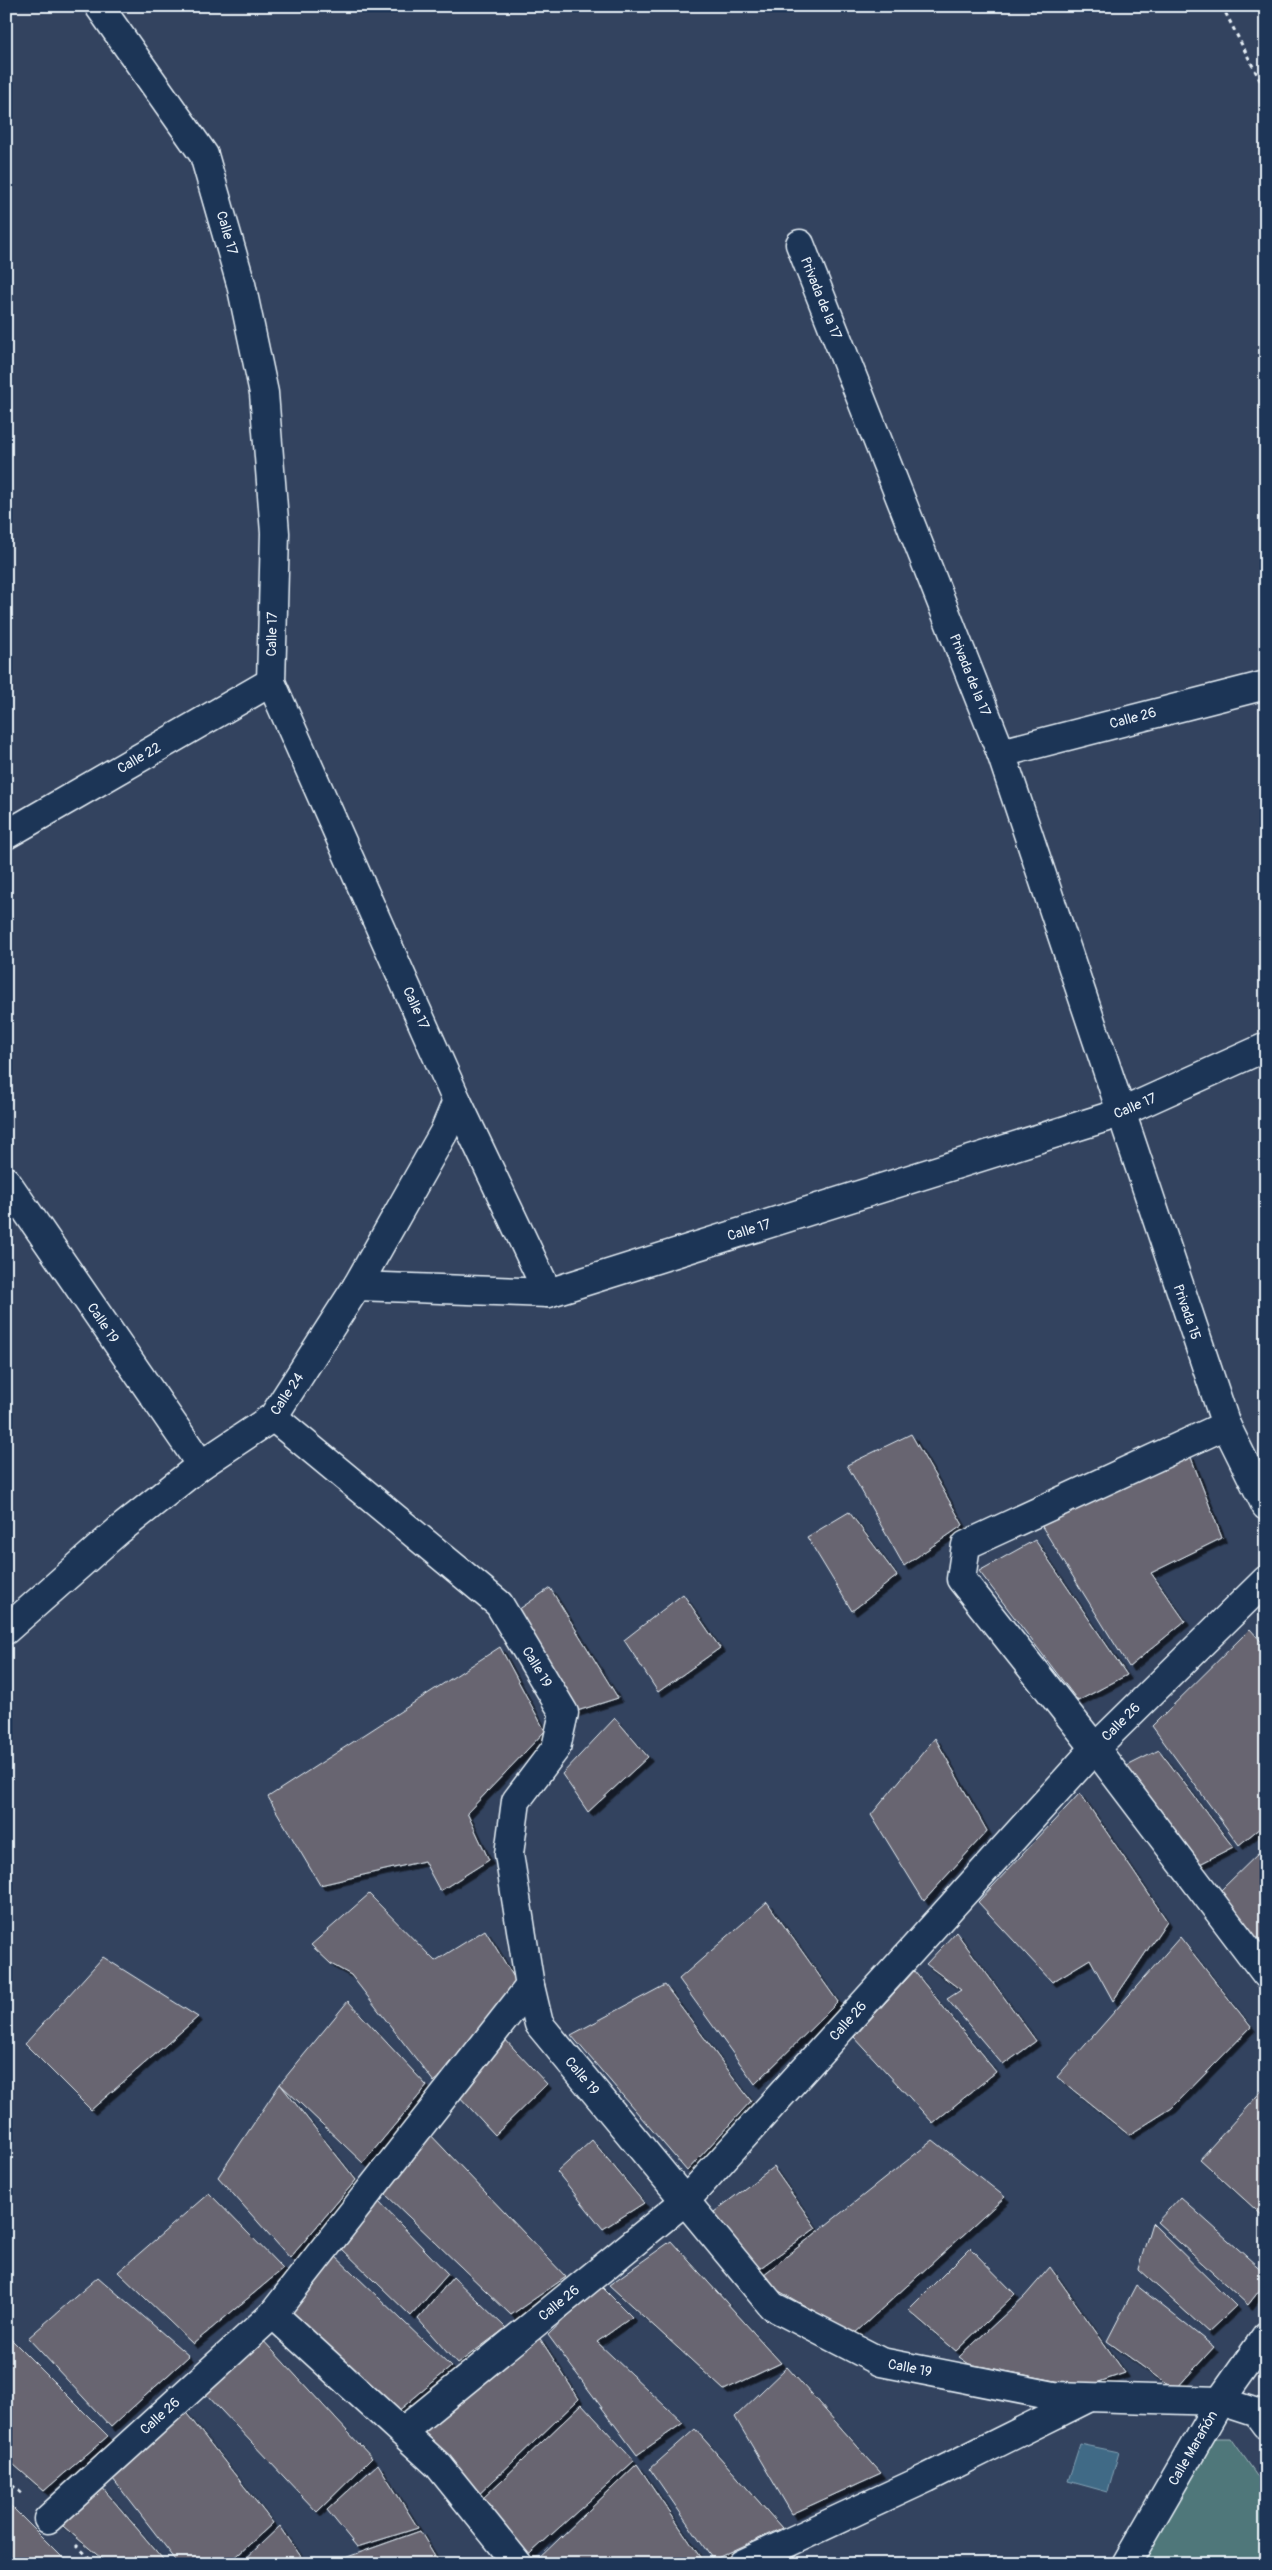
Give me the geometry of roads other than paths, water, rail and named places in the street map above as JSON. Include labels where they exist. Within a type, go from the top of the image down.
[{"type":"street","name":"Calle 17","points":[[99,6],[204,155],[241,284],[264,393],[275,533],[271,682],[457,1101],[548,1293],[1120,1114],[1266,1048]]},
{"type":"street","name":"Privada de la 17","points":[[800,244],[1001,753],[1120,1114]]},
{"type":"street","name":"Calle 22","points":[[6,835],[271,682]]},
{"type":"street","name":"Calle 26","points":[[1001,753],[1266,685]]},
{"type":"street","name":"Calle 24","points":[[6,1630],[118,1531],[201,1465],[273,1417],[357,1286],[444,1132],[457,1101]]},
{"type":"street","name":"Privada 15","points":[[1120,1114],[1226,1426],[1266,1506]]},
{"type":"street","name":"Calle 19","points":[[6,1181],[201,1465]]},
{"type":"street","points":[[357,1286],[548,1293]]},
{"type":"street","name":"Calle 19","points":[[273,1417],[499,1604],[564,1713],[556,1748],[516,1801],[508,1854],[530,1986],[539,2024],[772,2306],[881,2362],[1054,2396],[1220,2401],[1257,2413],[1266,2425]]},
{"type":"street","points":[[1226,1426],[966,1544],[961,1578],[1095,1748],[1266,1974]]},
{"type":"street","name":"Calle 26","points":[[402,2432],[686,2200],[1095,1748],[1266,1580]]},
{"type":"street","name":"Calle 26","points":[[48,2519],[273,2314],[530,1986]]},
{"type":"street","points":[[273,2314],[439,2466],[518,2564]]},
{"type":"street","name":"Calle Marañón","points":[[1126,2564],[1220,2401],[1266,2336]]},
{"type":"street","points":[[742,2564],[918,2482],[1092,2396]]},
{"type":"water","points":[[1080,2444],[1119,2452],[1108,2492],[1068,2481]]}]
